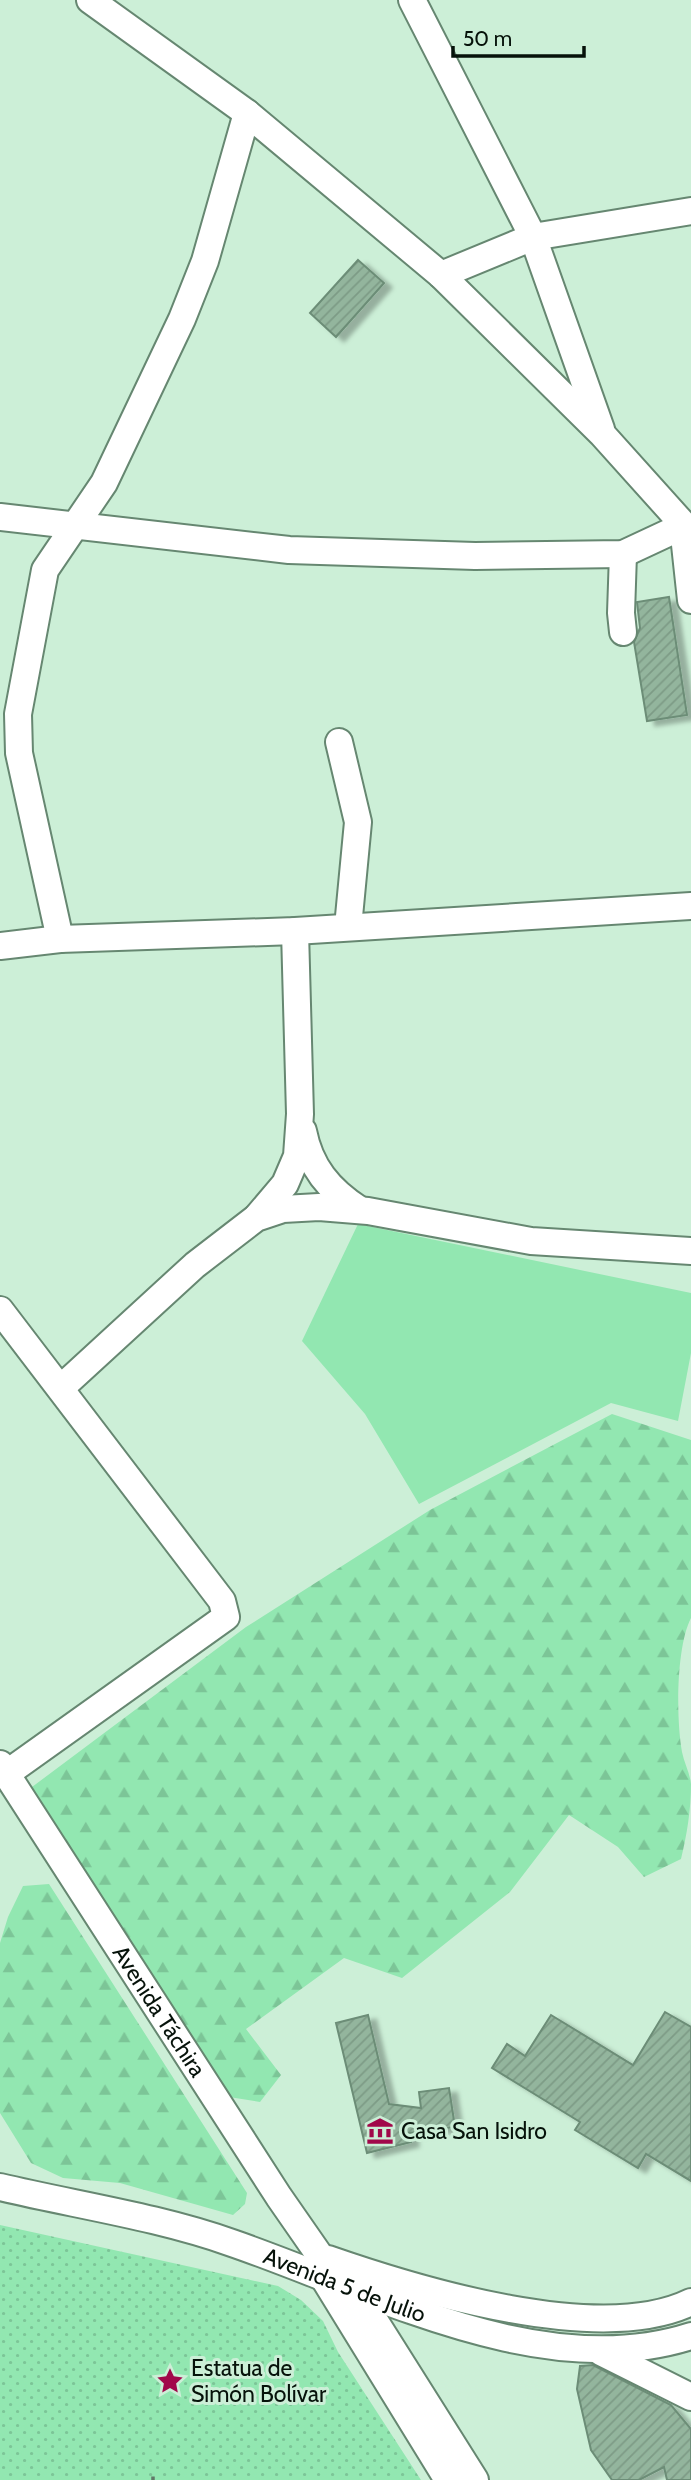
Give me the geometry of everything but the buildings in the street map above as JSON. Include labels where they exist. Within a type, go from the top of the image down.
[{"type":"street","points":[[90,0],[247,113],[441,275],[602,434],[687,529],[691,600]]},
{"type":"street","points":[[412,0],[533,237],[602,434]]},
{"type":"street","points":[[60,939],[19,753],[18,714],[45,570],[104,482],[182,319],[205,261],[247,113]]},
{"type":"street","points":[[441,275],[533,237],[691,211]]},
{"type":"street","points":[[0,517],[75,523],[289,550],[475,556],[623,554],[687,529]]},
{"type":"street","points":[[623,554],[621,613],[624,632]]},
{"type":"street","points":[[339,741],[358,822],[348,927]]},
{"type":"street","points":[[0,946],[60,939],[295,931],[691,906]]},
{"type":"street","points":[[62,1387],[195,1265],[256,1218],[285,1184],[297,1156],[300,1114],[295,931]]},
{"type":"street","points":[[300,1114],[307,1149],[322,1179],[336,1195],[361,1211]]},
{"type":"street","points":[[256,1218],[283,1209],[319,1207],[361,1211],[531,1241],[691,1251]]},
{"type":"street","points":[[0,1310],[62,1387],[222,1601],[226,1617],[3,1769]]},
{"type":"street","name":"Avenida Táchira","points":[[3,1769],[320,2266]]},
{"type":"street","name":"Avenida 5 de Julio","points":[[0,2170],[217,2220],[320,2266]]},
{"type":"street","name":"Avenida 5 de Julio","points":[[0,2187],[213,2236],[320,2266],[576,2318],[641,2316],[691,2302]]},
{"type":"street","points":[[320,2266],[355,2288],[475,2480]]},
{"type":"street","points":[[320,2266],[448,2480]]},
{"type":"street","name":"Avenida 5 de Julio","points":[[355,2288],[520,2341],[599,2351],[647,2347],[691,2336]]},
{"type":"street","points":[[599,2351],[691,2397]]},
{"type":"path","points":[[153,2474],[153,2480]]},
{"type":"green space","points":[[358,1224],[691,1293],[691,1353],[678,1421],[611,1403],[419,1504],[365,1414],[302,1341]]},
{"type":"green space","points":[[612,1414],[691,1440],[691,1618],[682,1647],[678,1703],[680,1738],[691,1794],[681,1859],[644,1877],[618,1847],[569,1815],[510,1892],[402,1978],[344,1958],[246,2029],[281,2075],[260,2102],[229,2097],[32,1787],[246,1627],[430,1510]]},
{"type":"green space","points":[[49,1884],[247,2193],[245,2204],[233,2215],[120,2183],[63,2178],[31,2163],[0,2113],[0,1943],[8,1917],[23,1886]]},
{"type":"green space","points":[[0,2225],[278,2286],[301,2300],[323,2321],[338,2352],[421,2480],[0,2480]]},
{"type":"place","name":"Casa San Isidro","points":[[380,2131]]},
{"type":"place","name":"Estatua de Simón Bolívar","points":[[170,2381]]}]
